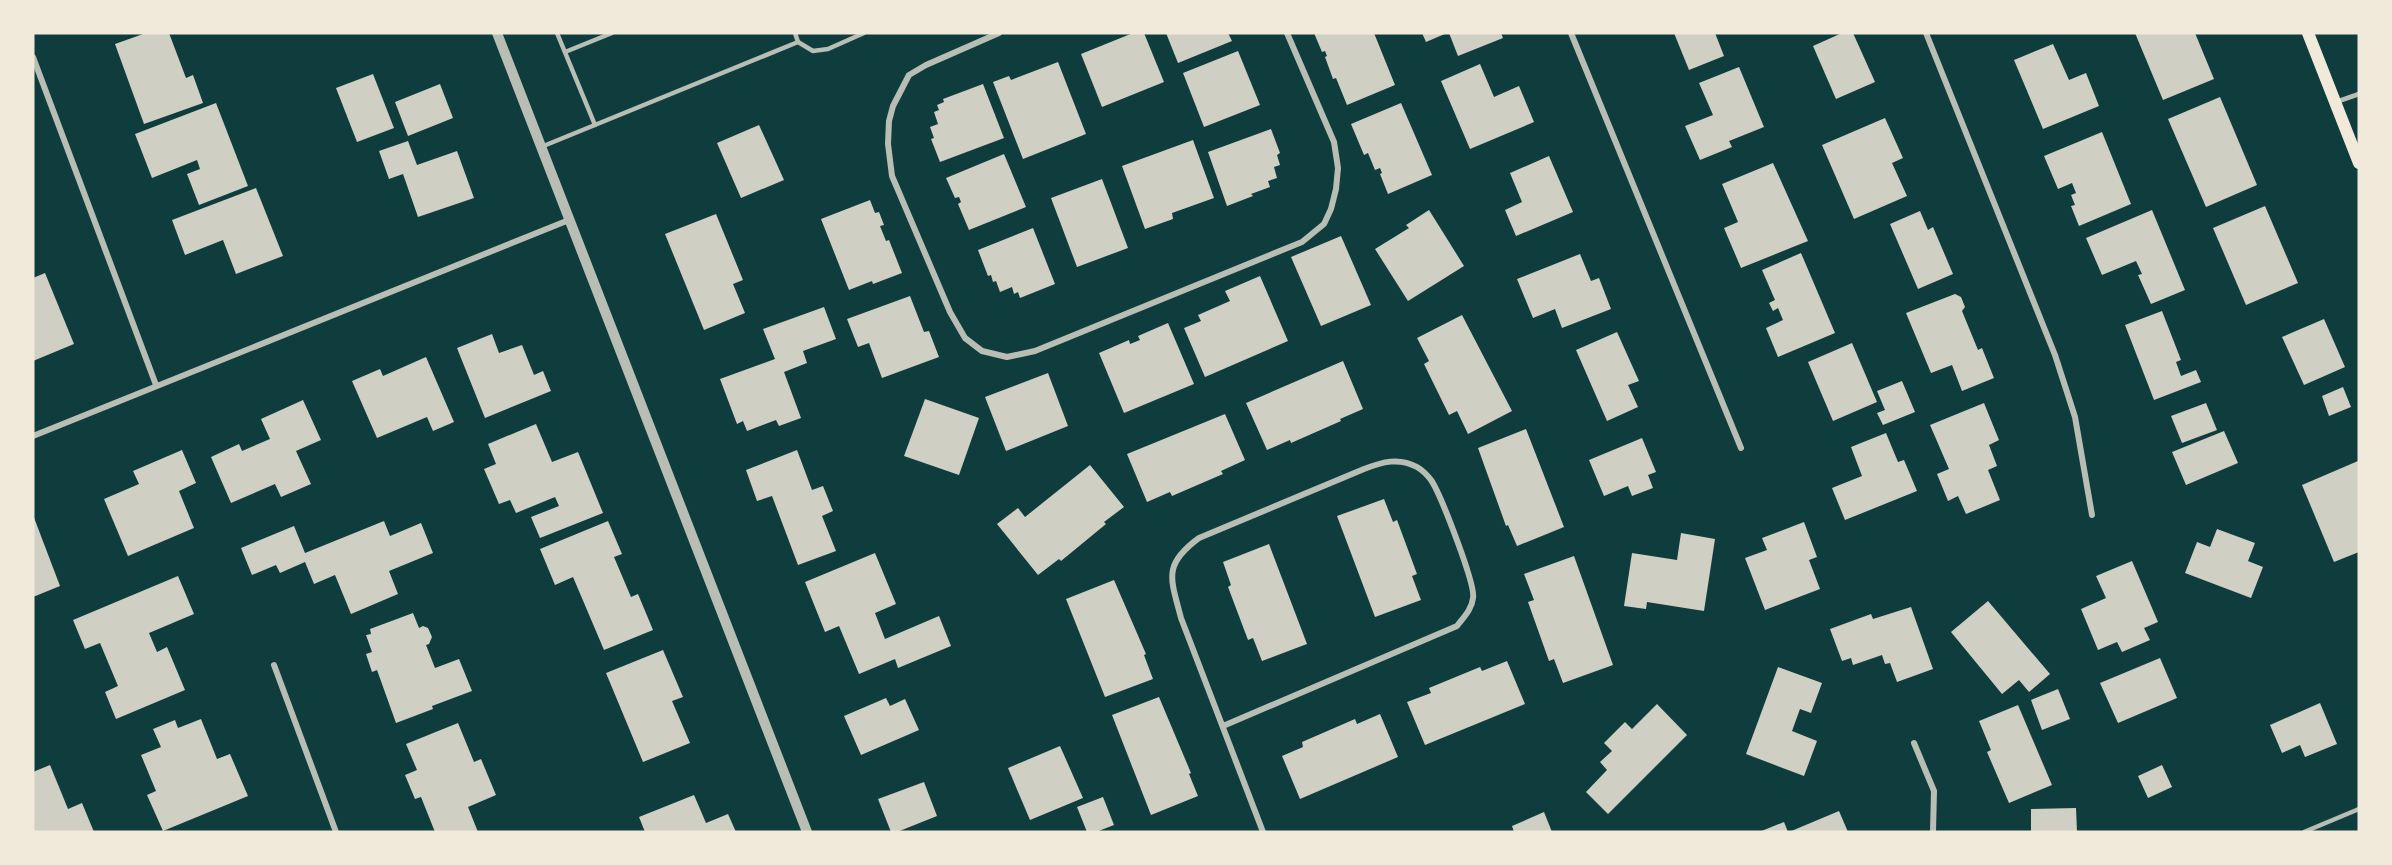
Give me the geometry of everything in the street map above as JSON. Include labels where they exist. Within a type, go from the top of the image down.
[{"type":"main road","points":[[2308,33],[2359,163]]},
{"type":"street","points":[[497,33],[807,832]]},
{"type":"street","points":[[999,33],[926,65],[909,75],[893,106],[888,144],[892,177],[950,312],[965,338],[982,351],[1008,357],[1035,351],[1302,242],[1324,224],[1336,189],[1338,168],[1334,142],[1287,33]]},
{"type":"street","points":[[1571,33],[1741,448]]},
{"type":"street","points":[[1926,33],[2055,356],[2075,417],[2092,515]]},
{"type":"street","points":[[33,57],[156,385]]},
{"type":"street","points":[[33,436],[569,220]]},
{"type":"street","points":[[1223,726],[1457,626],[1469,612],[1474,597],[1470,575],[1431,480],[1419,468],[1402,461],[1382,462],[1199,538],[1181,552],[1174,566],[1172,582],[1180,618],[1263,832]]},
{"type":"street","points":[[274,665],[336,832]]},
{"type":"street","points":[[1914,742],[1934,791],[1933,832]]},
{"type":"lane","points":[[557,33],[595,125]]},
{"type":"lane","points":[[565,52],[612,33]]},
{"type":"lane","points":[[795,33],[798,42],[813,51],[828,49],[864,33]]},
{"type":"lane","points":[[541,147],[798,42]]},
{"type":"lane","points":[[2336,102],[2359,94]]},
{"type":"lane","points":[[2304,832],[2359,809]]},
{"type":"building","points":[[146,33],[169,33],[186,78],[193,75],[203,103],[144,124],[115,44]]},
{"type":"building","points":[[1133,33],[1144,33],[1164,82],[1102,107],[1081,54]]},
{"type":"building","points":[[1166,33],[1228,33],[1232,41],[1178,63]]},
{"type":"building","points":[[1314,33],[1374,33],[1395,85],[1347,105],[1336,78],[1333,79],[1325,51],[1322,52]]},
{"type":"building","points":[[1422,33],[1447,33],[1426,42]]},
{"type":"building","points":[[1449,33],[1501,33],[1503,38],[1458,56]]},
{"type":"building","points":[[1674,33],[1715,33],[1724,56],[1689,70]]},
{"type":"building","points":[[1842,33],[1853,33],[1875,82],[1836,99],[1813,46]]},
{"type":"building","points":[[2135,33],[2195,33],[2214,79],[2163,100]]},
{"type":"building","points":[[2053,44],[2069,80],[2086,73],[2099,106],[2043,129],[2014,60]]},
{"type":"building","points":[[1238,51],[1260,105],[1204,127],[1183,73]]},
{"type":"building","points":[[1058,62],[1086,134],[1023,159],[993,82],[1009,76],[1011,80]]},
{"type":"building","points":[[1480,64],[1494,97],[1519,86],[1534,122],[1470,149],[1441,81]]},
{"type":"building","points":[[1739,67],[1764,127],[1729,141],[1732,147],[1700,160],[1685,126],[1713,115],[1699,83]]},
{"type":"building","points":[[373,74],[394,128],[357,142],[336,88]]},
{"type":"building","points":[[440,84],[453,118],[408,136],[395,102]]},
{"type":"building","points":[[983,84],[1004,138],[940,162],[931,139],[934,138],[930,127],[938,124],[934,112],[939,110],[937,105],[944,102],[943,99]]},
{"type":"building","points":[[2220,97],[2257,185],[2206,207],[2168,119]]},
{"type":"building","points":[[216,103],[248,186],[199,205],[187,174],[200,169],[197,160],[152,178],[135,134]]},
{"type":"building","points":[[1401,103],[1432,175],[1388,194],[1380,168],[1375,170],[1368,153],[1364,155],[1351,124]]},
{"type":"building","points":[[1885,118],[1903,158],[1892,163],[1907,196],[1854,219],[1822,145]]},
{"type":"building","points":[[759,125],[784,180],[741,198],[717,143]]},
{"type":"building","points":[[1271,129],[1280,153],[1277,155],[1280,165],[1274,167],[1277,178],[1268,181],[1270,187],[1227,206],[1208,152]]},
{"type":"building","points":[[2102,132],[2131,204],[2079,226],[2071,206],[2075,205],[2071,195],[2076,193],[2072,183],[2058,189],[2044,156]]},
{"type":"building","points":[[1193,140],[1214,198],[1172,213],[1173,219],[1145,229],[1122,166]]},
{"type":"building","points":[[408,141],[417,165],[457,151],[474,198],[418,217],[403,174],[389,179],[379,151]]},
{"type":"building","points":[[1004,154],[1026,207],[969,230],[958,204],[961,202],[959,197],[955,198],[946,178]]},
{"type":"building","points":[[1549,156],[1573,212],[1516,236],[1505,210],[1522,202],[1510,173]]},
{"type":"building","points":[[1773,163],[1808,241],[1741,268],[1724,228],[1738,222],[1722,184]]},
{"type":"building","points":[[1102,179],[1128,248],[1077,267],[1051,198]]},
{"type":"building","points":[[256,188],[283,256],[236,274],[223,240],[185,255],[172,220]]},
{"type":"building","points":[[870,200],[875,213],[879,212],[884,225],[880,226],[886,241],[889,240],[902,273],[849,290],[821,219]]},
{"type":"building","points":[[2265,206],[2298,283],[2246,305],[2213,228]]},
{"type":"building","points":[[1429,210],[1464,266],[1408,301],[1375,249],[1409,228],[1406,225]]},
{"type":"building","points":[[2152,210],[2185,290],[2151,304],[2138,275],[2142,274],[2136,261],[2102,275],[2086,238]]},
{"type":"building","points":[[1920,211],[1928,230],[1933,227],[1953,274],[1918,289],[1890,224]]},
{"type":"building","points":[[716,214],[743,280],[733,284],[745,313],[704,330],[665,234]]},
{"type":"building","points":[[1033,228],[1055,284],[1020,298],[1018,292],[1014,294],[1012,287],[1000,292],[996,281],[993,282],[991,275],[988,276],[978,250]]},
{"type":"building","points":[[1341,236],[1371,305],[1321,326],[1291,257]]},
{"type":"building","points":[[1801,253],[1835,333],[1778,357],[1766,328],[1783,320],[1778,308],[1773,311],[1769,303],[1775,300],[1762,270]]},
{"type":"building","points":[[1580,254],[1591,281],[1599,278],[1611,309],[1562,328],[1555,309],[1533,318],[1517,279]]},
{"type":"building","points":[[45,273],[74,344],[33,361],[33,278]]},
{"type":"building","points":[[1260,276],[1288,341],[1205,377],[1184,328],[1201,321],[1198,315],[1230,301],[1225,291]]},
{"type":"building","points":[[1955,294],[1961,297],[1965,307],[1962,311],[1978,350],[1982,348],[1994,378],[1962,391],[1952,365],[1931,373],[1906,313]]},
{"type":"building","points":[[910,296],[924,332],[929,331],[939,357],[882,378],[869,343],[858,347],[847,319]]},
{"type":"building","points":[[824,307],[836,339],[803,351],[807,363],[784,372],[801,418],[779,426],[776,420],[747,431],[743,421],[737,424],[720,379],[775,359],[763,329]]},
{"type":"building","points":[[2162,311],[2181,360],[2176,362],[2181,376],[2196,370],[2201,382],[2154,400],[2125,325]]},
{"type":"building","points":[[1462,315],[1512,411],[1468,434],[1457,411],[1449,415],[1424,364],[1429,361],[1417,338]]},
{"type":"building","points":[[2324,319],[2345,367],[2304,385],[2282,337]]},
{"type":"building","points":[[1168,323],[1194,384],[1124,413],[1099,353],[1129,340],[1130,344],[1140,340],[1138,336]]},
{"type":"building","points":[[1617,332],[1639,381],[1628,385],[1638,407],[1607,421],[1576,350]]},
{"type":"building","points":[[492,334],[499,353],[522,345],[534,375],[543,371],[551,391],[485,418],[457,348]]},
{"type":"building","points":[[1852,343],[1877,402],[1833,421],[1808,362]]},
{"type":"building","points":[[426,357],[454,422],[433,431],[427,417],[377,438],[352,381],[380,369],[383,376]]},
{"type":"building","points":[[1343,361],[1363,409],[1291,443],[1290,440],[1267,450],[1246,403]]},
{"type":"building","points":[[1048,373],[1068,426],[1006,451],[985,397]]},
{"type":"building","points":[[1902,381],[1915,412],[1883,425],[1877,413],[1885,410],[1877,391]]},
{"type":"building","points":[[2343,387],[2351,407],[2329,416],[2322,396]]},
{"type":"building","points":[[925,399],[979,418],[959,475],[904,456]]},
{"type":"building","points":[[303,400],[321,440],[296,451],[311,484],[281,497],[275,484],[231,503],[211,457],[239,444],[242,451],[270,439],[261,419]]},
{"type":"building","points":[[1984,403],[1999,440],[1989,445],[1997,466],[1988,470],[2000,500],[1966,514],[1958,496],[1948,501],[1937,474],[1949,469],[1930,425]]},
{"type":"building","points":[[2206,403],[2217,430],[2182,443],[2171,416]]},
{"type":"building","points":[[1225,414],[1245,460],[1221,471],[1223,474],[1172,496],[1170,492],[1147,502],[1127,454]]},
{"type":"building","points":[[536,424],[552,462],[578,452],[603,513],[540,538],[531,517],[559,506],[555,497],[516,513],[510,500],[499,504],[484,469],[496,464],[488,444]]},
{"type":"building","points":[[1526,429],[1564,527],[1517,546],[1508,525],[1506,526],[1478,448]]},
{"type":"building","points":[[2224,431],[2238,463],[2186,485],[2172,452]]},
{"type":"building","points":[[1886,433],[1898,462],[1904,460],[1917,491],[1845,520],[1832,488],[1862,476],[1851,447]]},
{"type":"building","points":[[1642,438],[1656,472],[1648,475],[1653,488],[1632,496],[1628,486],[1604,496],[1589,460]]},
{"type":"building","points":[[182,450],[196,483],[179,491],[194,528],[128,556],[104,499],[139,484],[133,471]]},
{"type":"building","points":[[797,450],[812,490],[823,486],[833,511],[822,516],[836,551],[798,565],[772,496],[757,501],[746,470]]},
{"type":"building","points":[[2358,461],[2359,552],[2334,562],[2302,485]]},
{"type":"building","points":[[1090,465],[1124,507],[1061,561],[1059,559],[1038,575],[997,524],[1018,508],[1025,517]]},
{"type":"building","points":[[1384,499],[1393,522],[1397,520],[1417,574],[1412,576],[1421,600],[1375,617],[1337,516]]},
{"type":"building","points":[[33,515],[60,586],[33,597]]},
{"type":"building","points":[[384,521],[390,536],[421,523],[433,553],[389,571],[398,594],[351,614],[335,575],[314,584],[305,562],[280,573],[276,565],[252,575],[241,548],[294,526],[305,553]]},
{"type":"building","points":[[608,521],[622,554],[614,557],[631,597],[638,594],[653,630],[604,650],[573,577],[555,585],[540,549]]},
{"type":"building","points":[[1804,522],[1817,557],[1809,560],[1820,589],[1765,610],[1745,558],[1767,550],[1762,538]]},
{"type":"building","points":[[2217,529],[2255,543],[2248,561],[2263,567],[2251,598],[2185,573],[2197,542],[2210,547]]},
{"type":"building","points":[[1681,533],[1715,539],[1704,611],[1647,602],[1646,609],[1624,606],[1632,553],[1677,560]]},
{"type":"building","points":[[1269,544],[1307,644],[1262,661],[1253,638],[1248,640],[1228,587],[1231,585],[1223,562]]},
{"type":"building","points":[[875,553],[896,604],[875,613],[885,639],[939,616],[951,646],[898,668],[895,659],[859,674],[839,626],[825,632],[805,582]]},
{"type":"building","points":[[1574,556],[1613,665],[1563,683],[1554,659],[1549,661],[1528,602],[1534,600],[1524,574]]},
{"type":"building","points":[[2132,561],[2158,622],[2144,628],[2150,640],[2122,652],[2117,642],[2098,650],[2081,609],[2106,598],[2096,576]]},
{"type":"building","points":[[178,576],[194,614],[149,633],[157,652],[167,647],[185,690],[116,719],[105,692],[118,686],[100,643],[85,649],[73,620]]},
{"type":"building","points":[[1114,580],[1146,654],[1144,655],[1153,679],[1105,697],[1066,599]]},
{"type":"building","points":[[1988,601],[2050,674],[2029,692],[2019,680],[2002,694],[1951,632]]},
{"type":"building","points":[[1911,607],[1933,669],[1897,682],[1890,663],[1885,664],[1882,655],[1853,665],[1851,658],[1842,661],[1830,629],[1871,614],[1873,619]]},
{"type":"building","points":[[413,613],[419,628],[423,626],[428,628],[432,637],[426,645],[435,668],[459,659],[472,691],[396,723],[377,670],[372,672],[366,654],[372,652],[366,635],[371,634],[370,629]]},
{"type":"building","points":[[663,650],[683,697],[672,701],[690,743],[643,762],[606,673]]},
{"type":"building","points":[[2160,658],[2177,698],[2118,723],[2100,683]]},
{"type":"building","points":[[1507,661],[1525,704],[1425,745],[1407,702],[1431,693],[1429,688],[1480,667],[1482,671]]},
{"type":"building","points":[[1778,667],[1822,683],[1811,713],[1800,709],[1792,731],[1817,741],[1804,776],[1746,754]]},
{"type":"building","points":[[2058,689],[2070,719],[2042,730],[2031,700]]},
{"type":"building","points":[[1159,697],[1191,773],[1189,774],[1198,796],[1151,815],[1112,715]]},
{"type":"building","points":[[886,698],[890,706],[905,699],[919,730],[861,755],[844,716]]},
{"type":"building","points":[[2320,703],[2337,744],[2305,757],[2300,745],[2282,753],[2270,725]]},
{"type":"building","points":[[1657,704],[1687,735],[1608,814],[1586,792],[1607,770],[1600,762],[1612,751],[1604,743],[1625,722],[1632,729]]},
{"type":"building","points":[[2018,705],[2052,785],[2009,803],[1987,752],[1991,750],[1979,721]]},
{"type":"building","points":[[1380,714],[1398,757],[1300,799],[1282,756],[1303,747],[1302,742],[1355,719],[1357,724]]},
{"type":"building","points":[[201,719],[217,759],[230,754],[248,796],[163,831],[147,795],[156,791],[141,755],[161,747],[153,729],[175,720],[178,728]]},
{"type":"building","points":[[458,723],[474,762],[481,759],[496,795],[468,807],[478,832],[435,832],[421,797],[415,799],[405,775],[417,770],[406,744]]},
{"type":"building","points":[[1060,746],[1083,798],[1030,820],[1008,768]]},
{"type":"building","points":[[50,765],[68,809],[82,803],[94,832],[33,832],[33,772]]},
{"type":"building","points":[[2162,765],[2172,787],[2148,798],[2138,776]]},
{"type":"building","points":[[924,782],[937,816],[897,832],[891,832],[878,799]]},
{"type":"building","points":[[694,795],[706,823],[728,814],[736,832],[645,832],[639,817]]},
{"type":"building","points":[[1103,797],[1114,825],[1096,832],[1087,832],[1077,807]]},
{"type":"building","points":[[2076,808],[2077,832],[2031,832],[2031,809]]},
{"type":"building","points":[[1839,811],[1848,832],[1789,832]]},
{"type":"building","points":[[1544,812],[1552,832],[1514,832],[1512,826]]},
{"type":"building","points":[[1784,822],[1788,832],[1759,832]]}]
